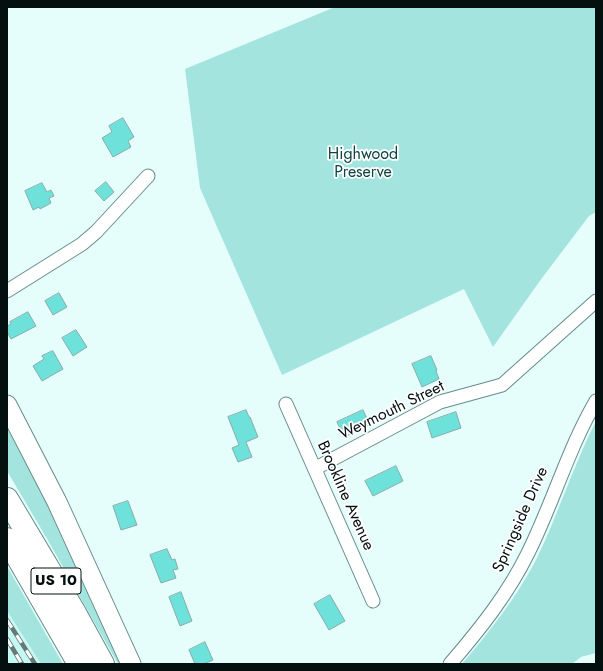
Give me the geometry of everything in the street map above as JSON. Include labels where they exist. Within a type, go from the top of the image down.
[{"type":"highway","name":"US 10","points":[[7,499],[103,664]]},
{"type":"highway","name":"US 10","points":[[7,539],[79,664]]},
{"type":"street","points":[[7,291],[82,244],[96,232],[148,176]]},
{"type":"street","name":"Weymouth Street","points":[[316,468],[440,402],[502,385],[596,301]]},
{"type":"street","name":"Springside Drive","points":[[450,664],[492,614],[520,568],[537,535],[568,458],[596,400]]},
{"type":"street","name":"Brookline Avenue","points":[[286,404],[316,468],[373,601]]},
{"type":"street","points":[[7,405],[57,502],[131,664]]},
{"type":"shaded area","points":[[7,611],[22,635],[41,664],[7,664]]},
{"type":"green space","name":"Highwood Preserve","points":[[335,7],[596,7],[596,212],[589,216],[542,278],[493,347],[464,289],[282,375],[200,188],[185,69]]},
{"type":"green space","points":[[7,420],[18,440],[124,664],[118,664],[7,471]]},
{"type":"green space","points":[[596,421],[596,653],[581,657],[572,664],[462,664],[502,614],[520,588],[536,560],[580,455]]},
{"type":"green space","points":[[7,566],[63,664],[41,664],[7,611]]},
{"type":"building","points":[[123,118],[134,137],[128,141],[131,147],[113,157],[102,138],[112,132],[109,126]]},
{"type":"building","points":[[106,182],[114,192],[104,201],[95,191]]},
{"type":"building","points":[[42,183],[47,192],[51,190],[54,196],[49,198],[51,203],[40,209],[39,207],[33,210],[25,191]]},
{"type":"building","points":[[59,293],[67,307],[53,315],[45,301]]},
{"type":"building","points":[[28,312],[36,326],[11,339],[7,332],[7,326],[11,324],[10,322]]},
{"type":"building","points":[[76,330],[87,347],[73,356],[62,338]]},
{"type":"building","points":[[53,351],[63,369],[42,381],[33,366],[44,359],[42,356]]},
{"type":"building","points":[[431,356],[439,379],[422,387],[412,364]]},
{"type":"building","points":[[246,410],[258,437],[246,442],[252,457],[238,462],[232,448],[239,445],[228,417]]},
{"type":"building","points":[[363,410],[370,425],[344,437],[337,422]]},
{"type":"building","points":[[456,412],[461,428],[432,438],[427,422]]},
{"type":"building","points":[[396,466],[403,481],[373,496],[365,481]]},
{"type":"building","points":[[128,501],[137,525],[121,530],[113,506]]},
{"type":"building","points":[[167,549],[172,560],[175,559],[178,569],[173,570],[176,578],[161,583],[150,555]]},
{"type":"building","points":[[181,592],[192,621],[180,626],[169,597]]},
{"type":"building","points":[[330,595],[345,621],[329,630],[314,604]]},
{"type":"building","points":[[205,642],[213,660],[204,664],[195,664],[189,650]]},
{"type":"railway","points":[[7,620],[35,664]]},
{"type":"railway","points":[[7,639],[22,664]]}]
